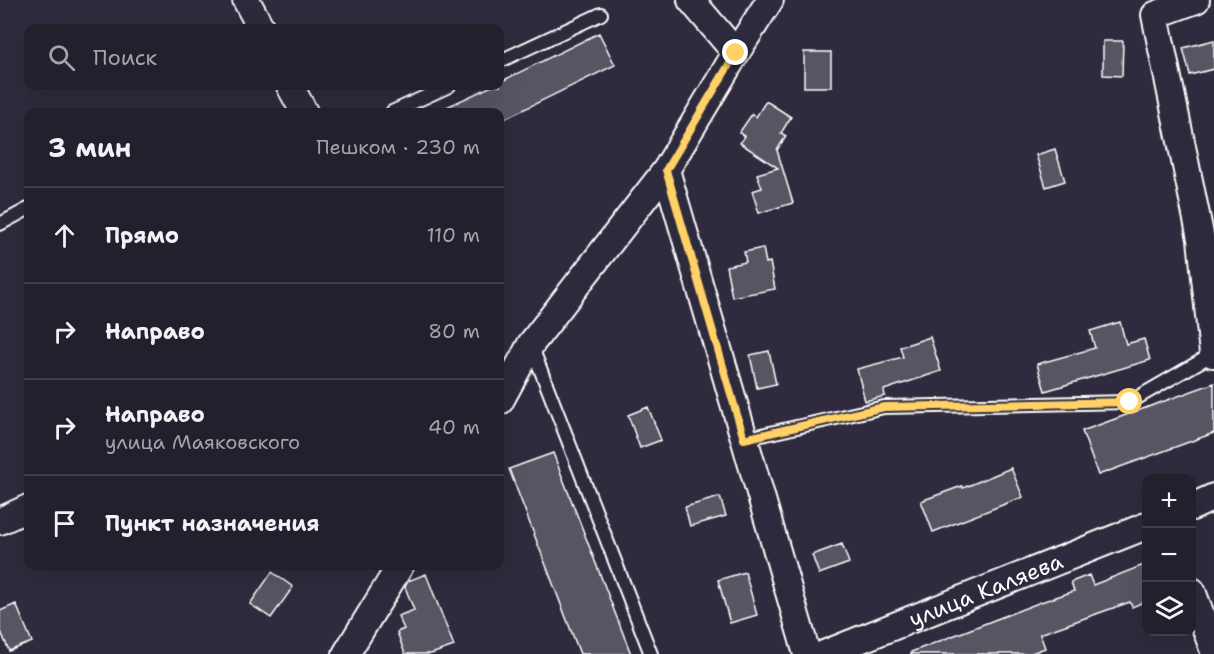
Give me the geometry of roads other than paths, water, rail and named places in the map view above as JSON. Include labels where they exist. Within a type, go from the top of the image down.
[{"type":"street","points":[[246,0],[259,24]]},
{"type":"street","points":[[691,0],[736,53]]},
{"type":"street","points":[[504,394],[531,344],[666,170],[770,0]]},
{"type":"street","points":[[1196,0],[1155,15],[1201,239],[1213,354]]},
{"type":"street","points":[[292,90],[302,108]]},
{"type":"street","points":[[666,170],[807,654]]},
{"type":"street","points":[[1196,505],[1214,497]]},
{"type":"street","points":[[0,521],[24,510]]},
{"type":"street","name":"улица Каляева","points":[[839,651],[1142,528]]},
{"type":"street","points":[[346,654],[398,570]]},
{"type":"street","points":[[1196,604],[1214,651]]},
{"type":"lane","points":[[504,60],[601,14]]},
{"type":"lane","points":[[401,108],[440,90]]},
{"type":"lane","points":[[0,224],[24,210]]},
{"type":"lane","points":[[531,344],[651,654]]},
{"type":"lane","points":[[744,439],[884,407],[1130,402],[1213,354]]}]
